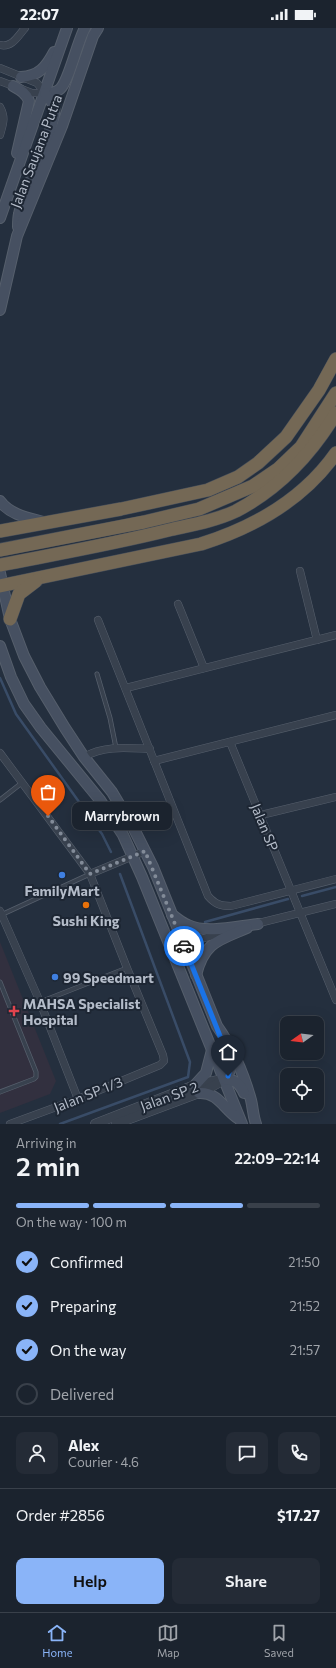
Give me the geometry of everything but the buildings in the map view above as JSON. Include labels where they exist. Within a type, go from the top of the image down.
[{"type":"highway","points":[[0,531],[121,509],[208,490],[238,477],[263,459],[286,437],[319,390],[336,359]]},
{"type":"highway","points":[[0,550],[144,522],[199,509],[253,486],[278,469],[301,447],[336,393]]},
{"type":"highway","points":[[0,565],[147,536],[199,523],[234,511],[259,497],[283,479],[305,456],[336,413]]},
{"type":"highway","points":[[1,582],[40,579],[200,544],[227,536],[260,520],[292,500],[327,466],[336,453]]},
{"type":"highway","points":[[10,618],[19,594],[28,586],[40,579]]},
{"type":"main road","points":[[18,236],[19,214],[54,113],[54,106],[45,93],[56,92],[63,85],[79,38],[85,28]]},
{"type":"main road","name":"Jalan Saujana Putra","points":[[0,310],[18,236],[62,126],[93,36],[98,28]]},
{"type":"main road","points":[[21,77],[30,76],[40,72],[46,66],[67,29]]},
{"type":"main road","name":"Jalan Saujana Putra","points":[[1,215],[67,29]]},
{"type":"main road","points":[[1,215],[29,101],[28,96],[13,86]]},
{"type":"main road","points":[[0,501],[4,506],[12,511],[46,522]]},
{"type":"main road","points":[[1,582],[10,618],[24,656],[40,687],[84,757],[123,808],[145,851],[217,1026],[231,1066],[228,1076],[224,1079]]},
{"type":"main road","points":[[0,646],[11,677],[24,704],[100,800],[122,835],[241,1122]]},
{"type":"main road","points":[[172,914],[182,922],[196,928],[218,928],[258,924]]},
{"type":"main road","points":[[196,975],[202,957],[213,943],[258,924]]},
{"type":"main road","points":[[217,1026],[226,1039],[251,1100],[255,1123]]},
{"type":"main road","points":[[212,1049],[210,1063],[197,1089],[218,1098],[241,1122]]},
{"type":"main road","points":[[224,1079],[235,1081],[239,1084],[255,1123]]},
{"type":"street","points":[[2,45],[11,44],[25,28]]},
{"type":"street","points":[[0,68],[37,83],[45,93]]},
{"type":"street","points":[[0,81],[32,93],[45,93]]},
{"type":"street","points":[[0,107],[4,115],[4,121],[0,135]]},
{"type":"street","points":[[300,571],[317,640]]},
{"type":"street","points":[[178,604],[204,668]]},
{"type":"street","points":[[98,620],[208,896],[216,904],[231,906],[336,879]]},
{"type":"street","points":[[126,688],[336,635]]},
{"type":"street","points":[[154,761],[336,715]]},
{"type":"street","name":"Jalan SP","points":[[230,742],[336,1000]]},
{"type":"street","points":[[84,757],[90,753],[116,748],[150,749]]},
{"type":"street","points":[[0,753],[90,874],[127,968]]},
{"type":"street","points":[[261,815],[336,797]]},
{"type":"street","points":[[90,874],[145,851]]},
{"type":"street","points":[[184,944],[300,912],[336,904]]},
{"type":"street","points":[[1,912],[40,1002],[78,1099]]},
{"type":"street","name":"Jalan SP 1/3","points":[[10,1124],[78,1099],[160,1065],[164,1061],[163,1055],[127,968]]},
{"type":"street","name":"Jalan SP 2","points":[[95,1124],[121,1121],[224,1079]]},
{"type":"lane","points":[[97,674],[110,718],[116,748]]},
{"type":"lane","points":[[0,800],[22,782]]},
{"type":"lane","points":[[1,912],[90,874]]},
{"type":"lane","points":[[40,1002],[127,968]]},
{"type":"lane","points":[[0,982],[36,1072],[34,1079],[0,1092]]},
{"type":"shaded area","name":"MAHSA Specialist Hospital","points":[[0,942],[56,1081],[50,1094],[0,1113]]},
{"type":"waterway","points":[[0,678],[16,714],[102,834],[111,852]]},
{"type":"waterway","points":[[60,1124],[188,1077],[190,1062],[120,874]]},
{"type":"waterway","points":[[302,896],[336,887]]},
{"type":"waterway","points":[[205,922],[288,899]]},
{"type":"way so far","points":[[48,816],[90,874],[145,851],[184,946]]},
{"type":"place","name":"Marrybrown","points":[[48,816]]},
{"type":"place","name":"FamilyMart","points":[[62,875]]},
{"type":"place","name":"Sushi King","points":[[86,905]]},
{"type":"place","name":"99 Speedmart","points":[[55,977]]},
{"type":"place","name":"MAHSA Specialist Hospital","points":[[14,1011]]},
{"type":"route","points":[[184,946],[230,1061],[231,1066],[228,1076]]}]
